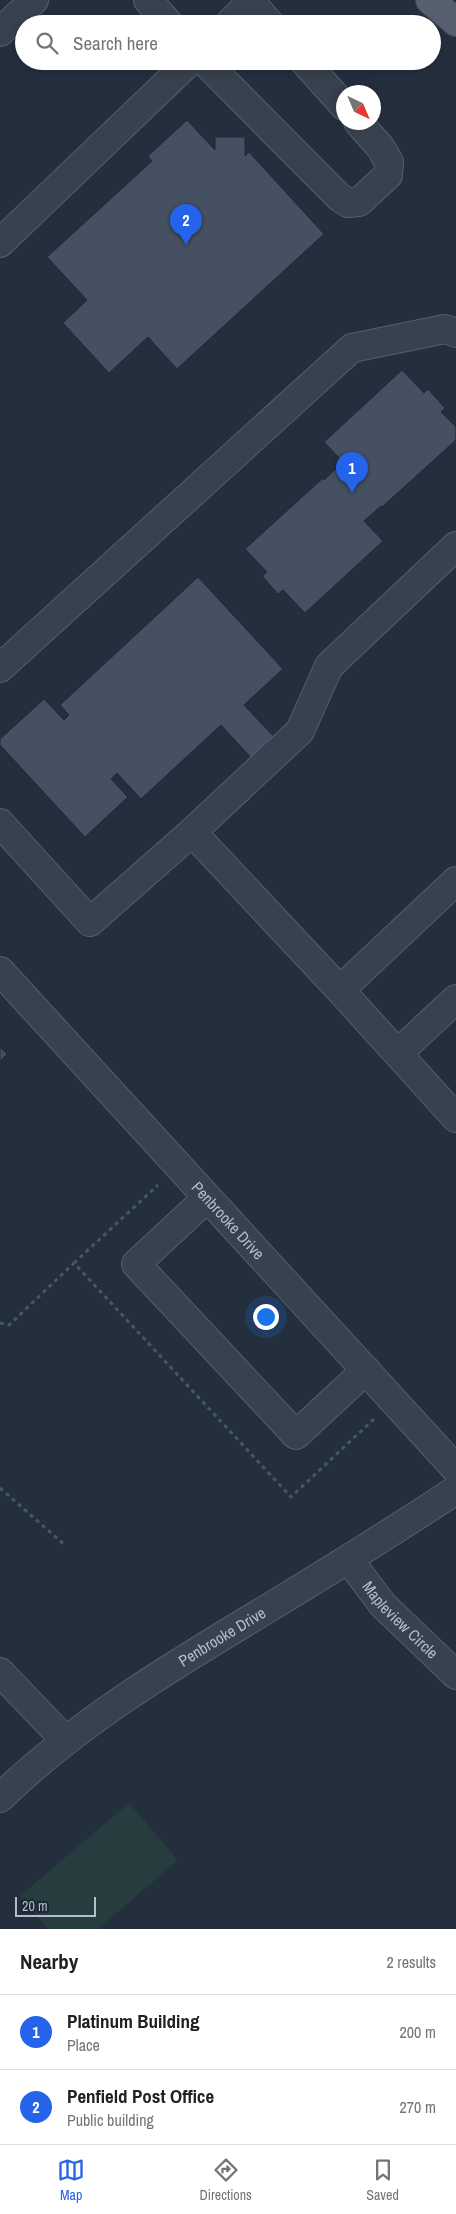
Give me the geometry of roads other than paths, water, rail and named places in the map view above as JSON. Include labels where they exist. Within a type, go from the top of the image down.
[{"type":"main road","points":[[430,0],[456,22]]},
{"type":"street","points":[[18,15],[34,0]]},
{"type":"street","points":[[148,0],[162,15]]},
{"type":"street","points":[[238,15],[252,1],[263,15]]},
{"type":"street","points":[[0,32],[15,18]]},
{"type":"street","points":[[0,243],[181,70]]},
{"type":"street","points":[[213,70],[348,204],[359,202],[388,175],[389,162],[365,130]]},
{"type":"street","points":[[312,70],[336,97]]},
{"type":"street","points":[[4,657],[352,348],[445,329],[456,333]]},
{"type":"street","points":[[0,824],[90,922],[192,832],[300,732],[329,666],[456,546]]},
{"type":"street","points":[[192,832],[340,990],[456,1118]]},
{"type":"street","points":[[340,990],[456,881]]},
{"type":"street","name":"Penbrooke Drive","points":[[0,971],[456,1470]]},
{"type":"street","points":[[398,1053],[456,999]]},
{"type":"street","points":[[207,1198],[136,1264],[296,1435],[366,1370]]},
{"type":"street","name":"Penbrooke Drive","points":[[0,1798],[66,1741],[149,1681],[349,1560],[456,1490]]},
{"type":"street","name":"Mapleview Circle","points":[[349,1560],[383,1605],[456,1675]]},
{"type":"street","points":[[0,1672],[66,1741]]},
{"type":"place","name":"Penfield Post Office","points":[[186,245]]},
{"type":"place","name":"Platinum Building","points":[[352,493]]}]
